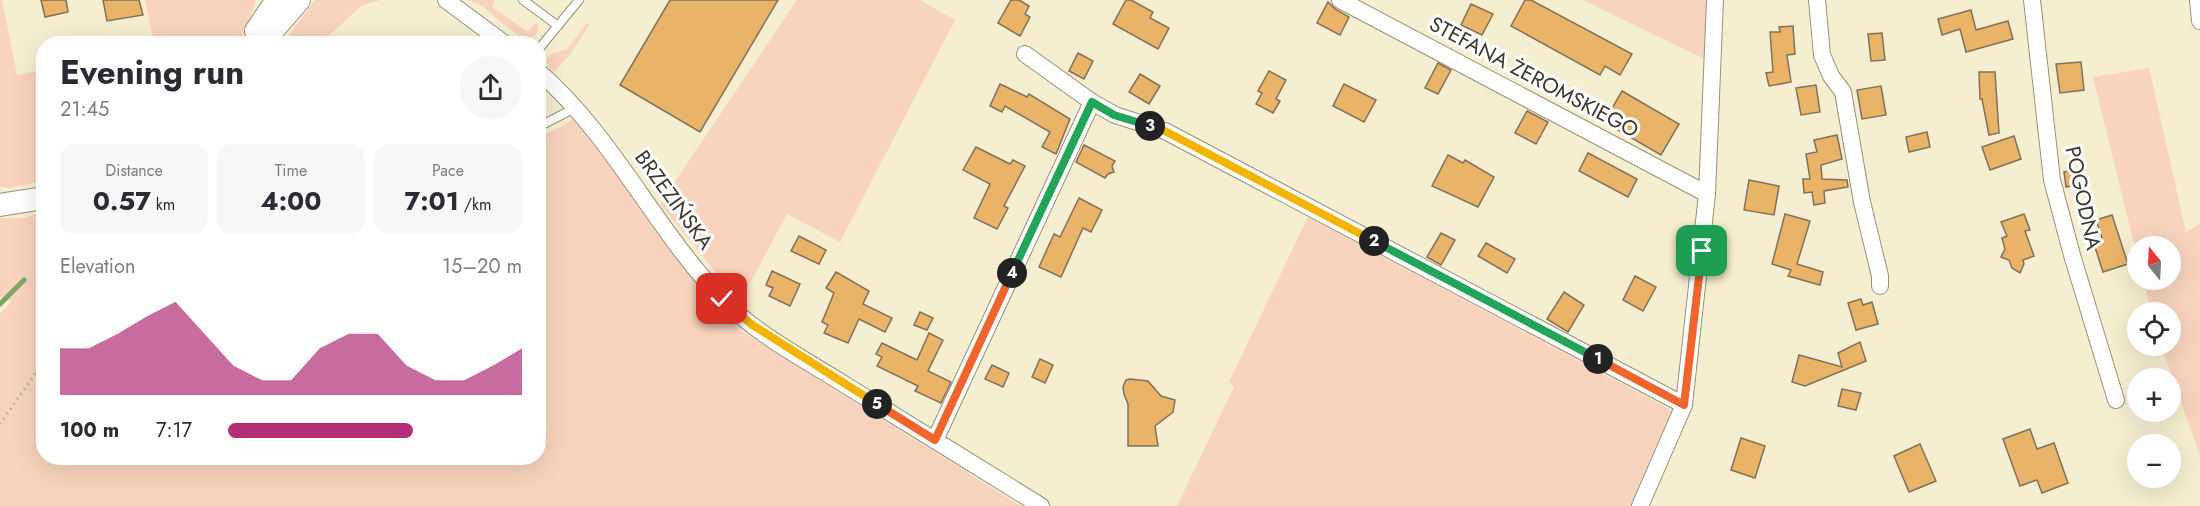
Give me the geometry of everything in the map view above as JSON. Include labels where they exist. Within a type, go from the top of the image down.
[{"type":"main road","points":[[254,36],[277,0]]},
{"type":"main road","points":[[268,36],[299,0]]},
{"type":"main road","points":[[0,205],[36,199]]},
{"type":"street","points":[[446,0],[494,36]]},
{"type":"street","name":"STEFANA ŻEROMSKIEGO","points":[[1340,0],[1707,194]]},
{"type":"street","points":[[1640,506],[1684,405],[1707,194],[1715,0]]},
{"type":"street","points":[[1817,0],[1822,55],[1831,75],[1843,92],[1862,202],[1881,276],[1880,286]]},
{"type":"street","name":"POGODNA","points":[[2032,0],[2052,180],[2116,400]]},
{"type":"street","points":[[2198,0],[2200,21]]},
{"type":"street","points":[[1025,54],[1114,115],[1165,131],[1684,405]]},
{"type":"street","name":"BRZEZIŃSKA","points":[[546,79],[600,136],[696,270],[735,312],[792,352],[1041,506]]},
{"type":"street","points":[[935,440],[1092,102]]},
{"type":"lane","points":[[523,0],[558,26]]},
{"type":"lane","points":[[546,40],[579,0]]},
{"type":"lane","points":[[546,123],[575,108]]},
{"type":"path","points":[[0,424],[36,372]]},
{"type":"shaded area","points":[[0,0],[2,0],[17,75],[36,71],[36,182],[9,188],[0,187]]},
{"type":"shaded area","points":[[145,0],[256,0],[243,36],[153,36]]},
{"type":"shaded area","points":[[315,0],[380,0],[361,6],[329,36],[288,36]]},
{"type":"shaded area","points":[[468,0],[495,0],[492,7],[528,32],[536,22],[537,32],[534,36],[519,36],[482,6]]},
{"type":"shaded area","points":[[797,0],[920,0],[955,20],[840,242],[787,214],[740,302],[660,204]]},
{"type":"shaded area","points":[[1583,0],[1713,0],[1708,61]]},
{"type":"shaded area","points":[[587,23],[590,24],[571,53],[554,72],[546,62],[547,58],[567,49]]},
{"type":"shaded area","points":[[2149,68],[2186,232],[2200,224],[2200,456],[2181,402],[2181,368],[2169,368],[2165,356],[2181,356],[2181,302],[2149,302],[2146,290],[2181,290],[2181,236],[2132,236],[2093,77]]},
{"type":"shaded area","points":[[574,118],[691,273],[738,329],[1021,506],[0,506],[0,314],[12,301],[0,297],[0,218],[24,218],[36,214],[36,465],[546,465],[546,134]]},
{"type":"shaded area","points":[[1308,217],[1675,412],[1632,506],[1177,506],[1234,387],[1229,382]]},
{"type":"building","points":[[41,0],[66,0],[68,12],[45,17]]},
{"type":"building","points":[[103,0],[139,0],[143,15],[107,21]]},
{"type":"building","points":[[670,0],[778,0],[700,132],[620,85]]},
{"type":"building","points":[[1011,0],[1019,0],[1029,6],[1025,14],[1030,17],[1020,36],[998,23]]},
{"type":"building","points":[[1126,0],[1131,0],[1153,12],[1150,18],[1169,28],[1158,49],[1113,24]]},
{"type":"building","points":[[1525,0],[1531,0],[1632,54],[1620,75],[1605,66],[1600,75],[1511,26]]},
{"type":"building","points":[[1328,2],[1349,17],[1340,35],[1317,23]]},
{"type":"building","points":[[1471,4],[1493,14],[1482,35],[1461,25]]},
{"type":"building","points":[[1971,10],[1976,30],[2008,21],[2013,39],[1966,52],[1960,29],[1942,35],[1938,19]]},
{"type":"building","points":[[1793,26],[1795,54],[1787,55],[1791,82],[1769,86],[1766,73],[1773,72],[1770,32],[1780,32],[1779,27]]},
{"type":"building","points":[[1882,33],[1885,60],[1871,61],[1868,34]]},
{"type":"building","points":[[1078,53],[1093,61],[1084,79],[1069,71]]},
{"type":"building","points":[[2081,62],[2084,90],[2060,93],[2056,64]]},
{"type":"building","points":[[1438,63],[1451,70],[1438,94],[1425,88]]},
{"type":"building","points":[[1269,71],[1286,80],[1276,99],[1280,101],[1273,113],[1256,104],[1262,93],[1258,91]]},
{"type":"building","points":[[1979,72],[1995,72],[1999,133],[1989,135],[1982,99],[1980,99]]},
{"type":"building","points":[[1140,74],[1160,86],[1149,104],[1129,92]]},
{"type":"building","points":[[1000,84],[1027,97],[1029,94],[1070,119],[1056,154],[1042,147],[1050,132],[1005,106],[1002,112],[990,106]]},
{"type":"building","points":[[1344,84],[1376,100],[1364,122],[1333,106]]},
{"type":"building","points":[[1816,85],[1820,112],[1801,115],[1796,88]]},
{"type":"building","points":[[1881,86],[1886,115],[1862,119],[1857,90]]},
{"type":"building","points":[[1622,91],[1679,124],[1661,155],[1604,122]]},
{"type":"building","points":[[1527,111],[1548,122],[1536,144],[1515,133]]},
{"type":"building","points":[[1927,132],[1930,147],[1909,152],[1906,137]]},
{"type":"building","points":[[1837,135],[1842,159],[1821,165],[1822,179],[1847,180],[1848,187],[1824,191],[1825,203],[1814,205],[1812,192],[1804,193],[1803,179],[1810,179],[1806,154],[1817,152],[1814,140]]},
{"type":"building","points":[[2014,136],[2021,159],[1990,170],[1982,147]]},
{"type":"building","points":[[1084,145],[1115,161],[1112,166],[1114,172],[1105,178],[1076,162]]},
{"type":"building","points":[[976,147],[1010,164],[1013,160],[1025,166],[1004,206],[1008,208],[997,229],[974,218],[990,184],[963,170]]},
{"type":"building","points":[[1588,153],[1637,179],[1628,197],[1579,171]]},
{"type":"building","points":[[1448,155],[1463,163],[1465,160],[1494,177],[1478,207],[1432,186]]},
{"type":"building","points":[[2083,169],[2086,183],[2066,187],[2064,172]]},
{"type":"building","points":[[1749,180],[1779,186],[1774,215],[1744,210]]},
{"type":"building","points":[[1079,198],[1102,210],[1091,232],[1083,228],[1061,277],[1039,267],[1054,234],[1060,237]]},
{"type":"building","points":[[1785,214],[1810,221],[1797,264],[1823,272],[1820,285],[1788,276],[1791,270],[1772,264]]},
{"type":"building","points":[[2024,214],[2030,230],[2025,231],[2034,256],[2023,260],[2024,264],[2020,273],[2012,268],[2009,260],[2001,257],[2005,249],[2002,238],[2007,236],[2001,222]]},
{"type":"building","points":[[2112,215],[2127,264],[2103,272],[2093,241],[2102,238],[2096,220]]},
{"type":"building","points":[[1441,233],[1455,240],[1441,265],[1427,257]]},
{"type":"building","points":[[799,236],[826,250],[819,264],[791,251]]},
{"type":"building","points":[[1486,243],[1515,259],[1507,273],[1478,256]]},
{"type":"building","points":[[772,271],[800,284],[790,306],[769,296],[773,288],[766,285]]},
{"type":"building","points":[[836,272],[869,291],[863,304],[892,318],[885,332],[859,319],[848,343],[824,333],[828,325],[822,322],[834,293],[826,288]]},
{"type":"building","points":[[1635,276],[1656,287],[1643,311],[1623,300]]},
{"type":"building","points":[[1564,292],[1584,305],[1568,332],[1547,319]]},
{"type":"building","points":[[1861,299],[1863,305],[1872,302],[1878,324],[1856,330],[1848,303]]},
{"type":"building","points":[[920,312],[933,318],[927,330],[914,325]]},
{"type":"building","points":[[929,333],[943,340],[928,371],[951,382],[941,403],[915,391],[918,386],[877,366],[882,357],[876,354],[882,343],[917,360]]},
{"type":"building","points":[[1860,342],[1866,361],[1805,386],[1792,382],[1799,355],[1842,367],[1838,353]]},
{"type":"building","points":[[1040,359],[1053,365],[1045,383],[1032,377]]},
{"type":"building","points":[[992,365],[1009,373],[1003,387],[985,379]]},
{"type":"building","points":[[1126,380],[1148,381],[1161,396],[1175,400],[1173,412],[1155,426],[1158,446],[1128,446],[1128,404],[1123,387]]},
{"type":"building","points":[[1842,389],[1861,393],[1856,410],[1838,406]]},
{"type":"building","points":[[2030,429],[2037,449],[2054,443],[2068,483],[2042,493],[2037,480],[2020,486],[2003,439]]},
{"type":"building","points":[[1741,438],[1765,446],[1755,478],[1731,470]]},
{"type":"building","points":[[1920,444],[1936,481],[1909,492],[1894,456]]},
{"type":"waterway","points":[[0,304],[24,280]]},
{"type":"route","points":[[722,299],[735,312],[792,352],[935,440],[1092,102],[1114,115],[1165,131],[1684,405],[1702,251]]}]
